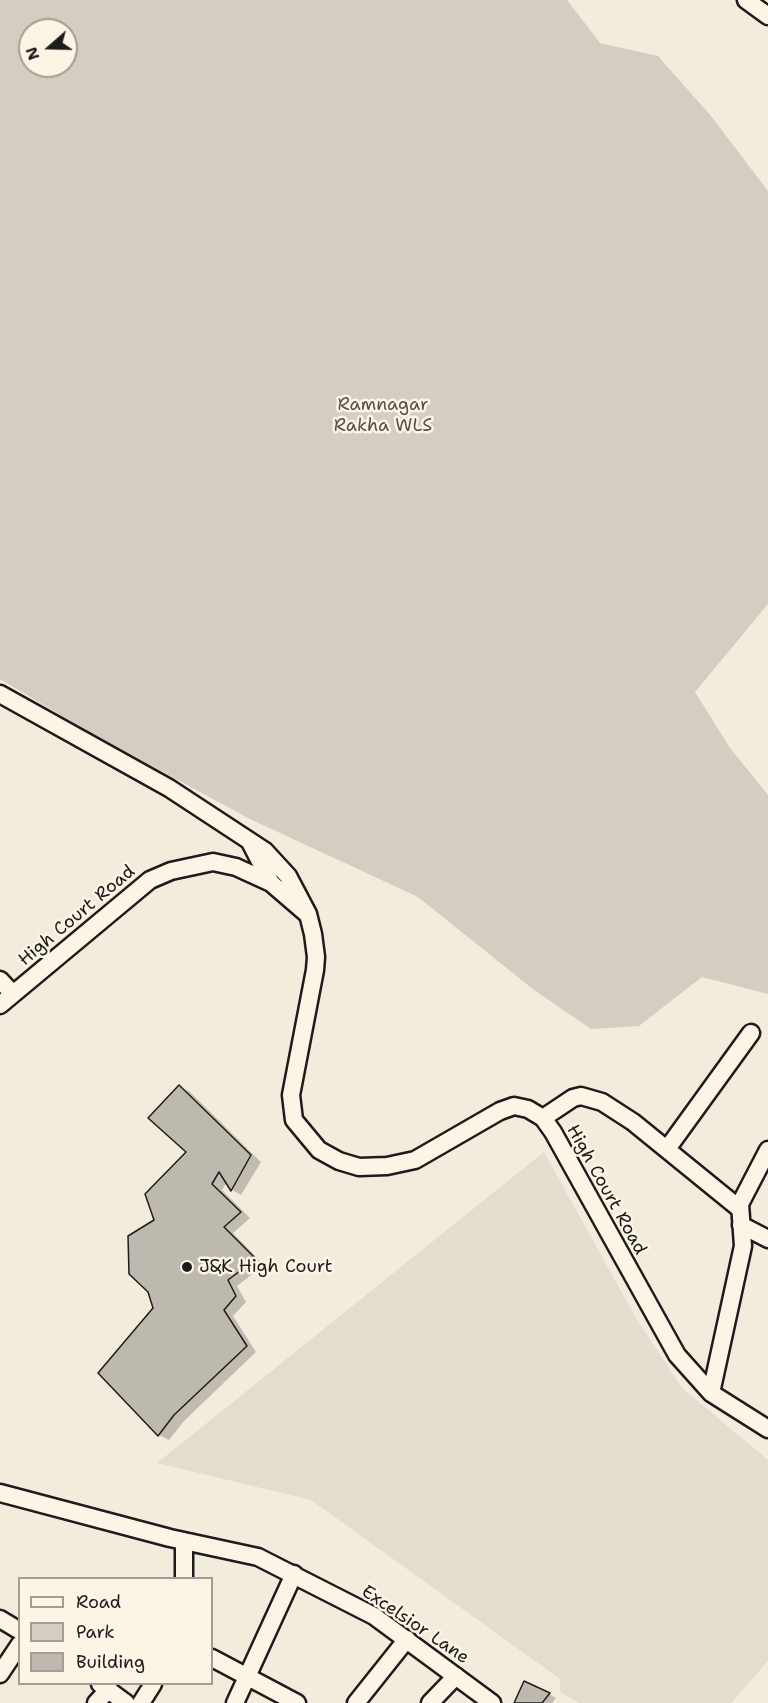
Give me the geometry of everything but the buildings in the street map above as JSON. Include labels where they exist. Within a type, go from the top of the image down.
[{"type":"street","points":[[746,0],[768,16]]},
{"type":"street","points":[[0,694],[170,788],[249,841],[277,862],[296,889],[308,915]]},
{"type":"street","points":[[249,841],[271,883],[308,915]]},
{"type":"street","name":"High Court Road","points":[[7,1000],[150,880],[171,871],[213,862],[236,867],[271,883]]},
{"type":"street","name":"High Court Road","points":[[308,915],[313,934],[315,970],[291,1095],[294,1120],[319,1150],[339,1161],[359,1167],[387,1166],[415,1160],[484,1119],[514,1106],[528,1109],[543,1118],[677,1355],[711,1393],[768,1430]]},
{"type":"street","points":[[0,980],[7,1000]]},
{"type":"street","points":[[667,1149],[751,1033]]},
{"type":"street","points":[[543,1118],[566,1101],[581,1096],[589,1097],[619,1112],[667,1149],[740,1217],[768,1239]]},
{"type":"street","points":[[711,1393],[741,1255],[744,1235],[740,1217],[742,1196],[768,1150]]},
{"type":"street","name":"Excelsior Lane","points":[[0,1493],[184,1541],[240,1552],[287,1571],[374,1616],[492,1703]]},
{"type":"street","points":[[184,1541],[184,1577]]},
{"type":"street","points":[[235,1703],[248,1676],[287,1571]]},
{"type":"street","points":[[0,1619],[18,1630]]},
{"type":"street","points":[[356,1703],[407,1639]]},
{"type":"street","points":[[0,1674],[18,1647]]},
{"type":"street","points":[[213,1658],[297,1703]]},
{"type":"street","points":[[430,1703],[456,1676]]},
{"type":"street","points":[[141,1703],[152,1685]]},
{"type":"street","points":[[96,1703],[104,1686],[126,1703]]},
{"type":"shaded area","points":[[544,1152],[637,1320],[682,1388],[768,1460],[768,1661],[731,1703],[579,1703],[560,1692],[560,1679],[311,1500],[157,1463]]},
{"type":"green space","name":"Ramnagar Rakha WLS","points":[[0,0],[567,0],[600,43],[658,56],[711,116],[768,191],[768,604],[695,692],[730,748],[768,795],[768,994],[702,977],[639,1026],[591,1029],[534,990],[418,897],[250,819],[89,732],[0,679]]},
{"type":"place","name":"J&K High Court","points":[[187,1267]]}]
